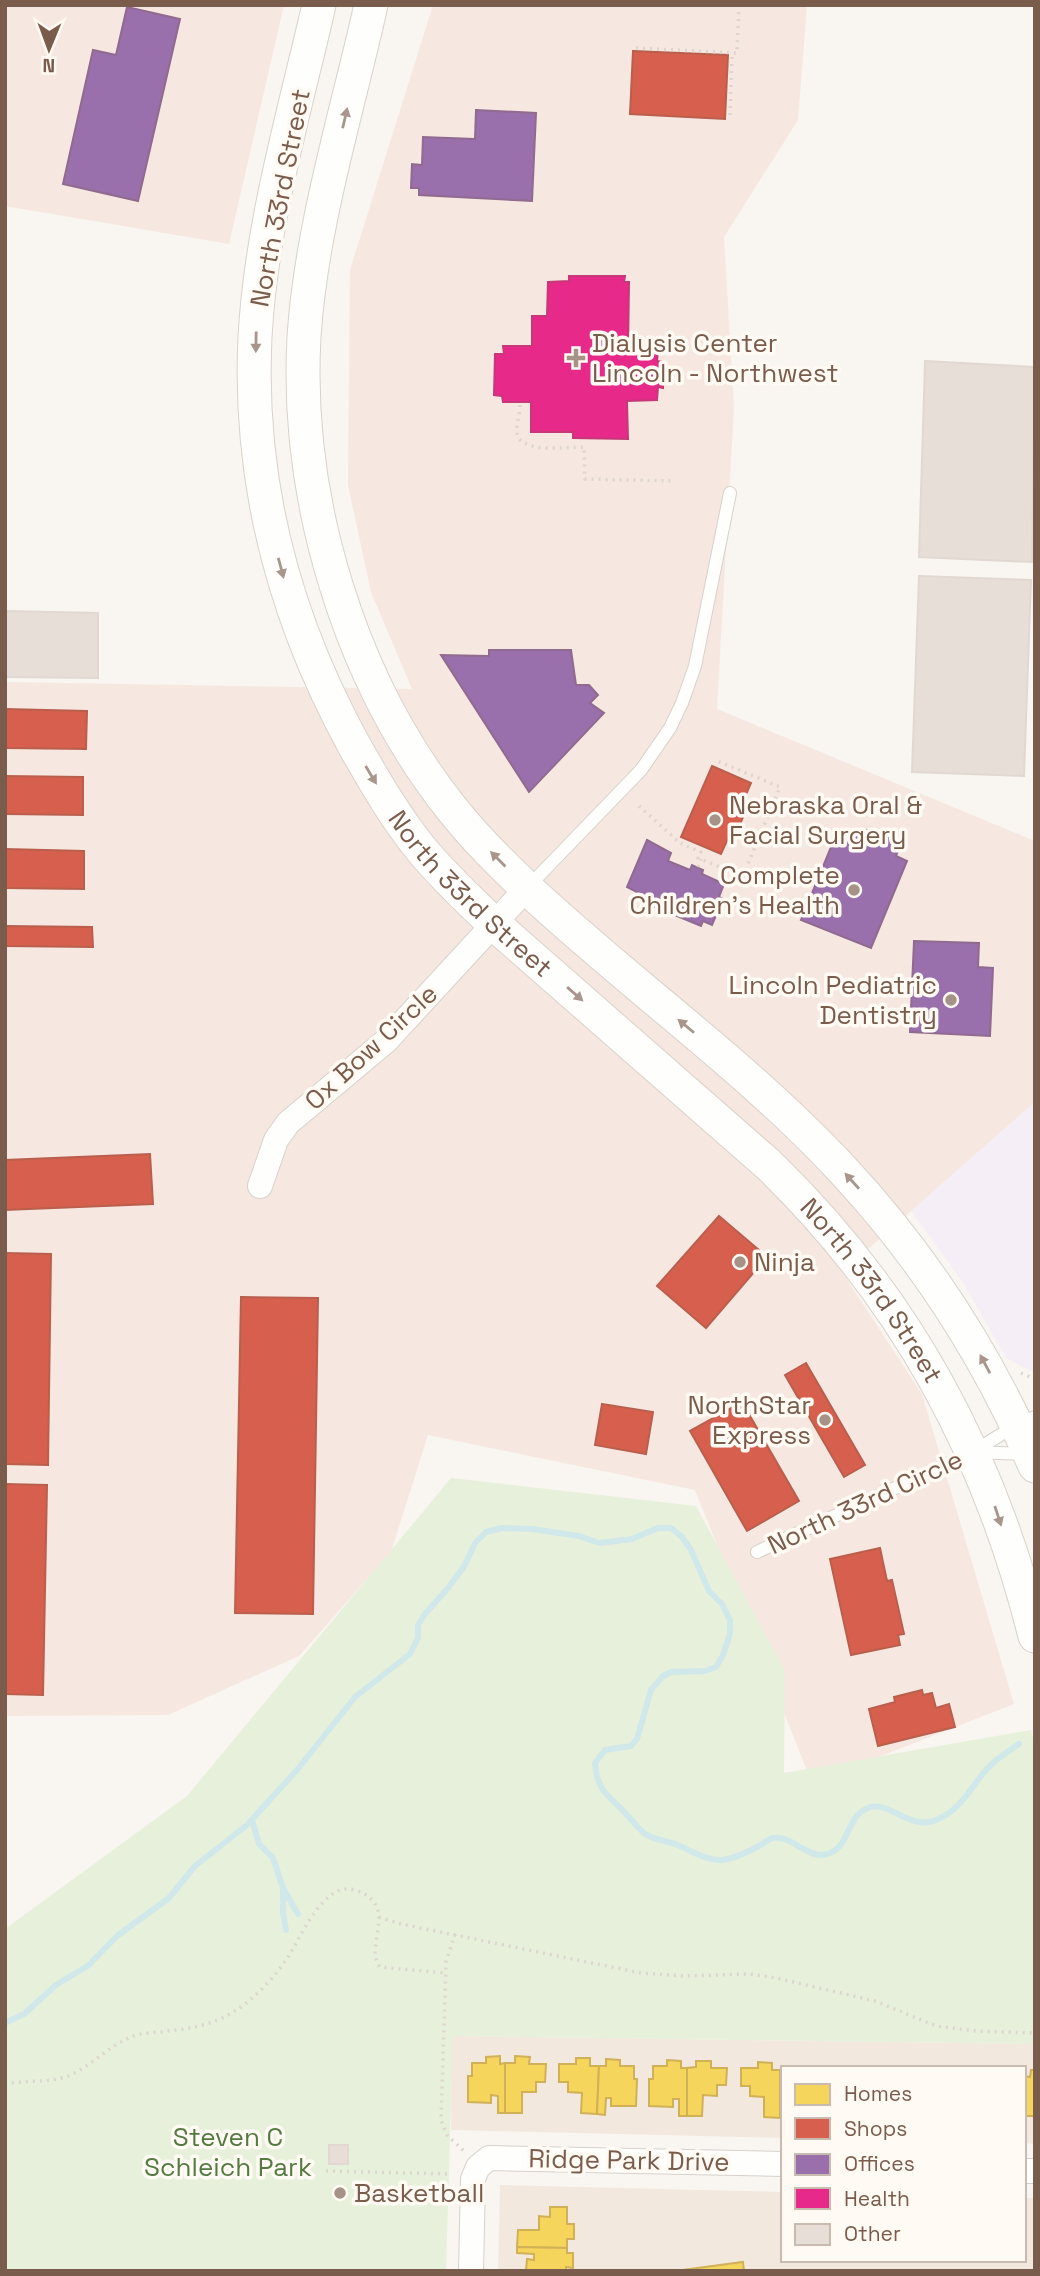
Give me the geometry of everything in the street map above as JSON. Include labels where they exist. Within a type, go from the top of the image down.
[{"type":"main road","name":"North 33rd Street","points":[[320,5],[273,206],[255,338],[262,473],[270,520],[295,619],[322,684],[391,809],[421,849],[460,892],[806,1200],[889,1304],[974,1452],[1001,1523],[1035,1636]]},
{"type":"main road","name":"North 33rd Street","points":[[371,5],[323,214],[310,284],[304,341],[306,432],[312,481],[336,587],[362,653],[390,711],[426,773],[452,809],[527,888],[782,1110],[841,1168],[928,1271],[1030,1443]]},
{"type":"street","name":"Ox Bow Circle","points":[[260,1186],[276,1140],[288,1123],[386,1041],[527,888]]},
{"type":"street","name":"Ridge Park Drive","points":[[478,2167],[489,2158],[510,2157],[781,2164]]},
{"type":"street","points":[[471,2271],[473,2179],[478,2167]]},
{"type":"lane","points":[[527,888],[641,770],[670,728],[695,666],[730,494]]},
{"type":"lane","name":"North 33rd Circle","points":[[974,1452],[1030,1443]]},
{"type":"lane","name":"North 33rd Circle","points":[[757,1552],[974,1452],[1030,1443]]},
{"type":"path","points":[[636,48],[737,53],[739,5]]},
{"type":"path","points":[[730,115],[732,53]]},
{"type":"path","points":[[520,405],[517,431],[519,439],[533,447],[584,447],[585,479],[675,481]]},
{"type":"path","points":[[573,440],[573,447]]},
{"type":"path","points":[[639,806],[680,843],[701,852],[698,858],[743,876],[780,787],[715,760]]},
{"type":"path","points":[[738,830],[759,839]]},
{"type":"path","points":[[698,867],[701,859]]},
{"type":"path","points":[[5,2084],[69,2076],[131,2037],[202,2027],[234,2012],[270,1980],[285,1962],[317,1909],[333,1892],[349,1888],[364,1894],[375,1904],[379,1917],[376,1957],[378,1965],[383,1968],[445,1973]]},
{"type":"path","points":[[379,1917],[401,1924],[641,1973],[682,1976],[749,1974],[776,1978],[875,2001],[936,2026],[975,2031],[1035,2033]]},
{"type":"path","points":[[455,1934],[447,1956],[445,1973],[441,2124],[447,2135],[478,2167]]},
{"type":"path","points":[[326,2171],[450,2174]]},
{"type":"shaded area","points":[[5,5],[284,5],[229,244],[5,206]]},
{"type":"shaded area","points":[[433,5],[807,5],[798,120],[724,237],[734,406],[717,709],[1035,841],[1035,1102],[842,1272],[922,1394],[1014,1704],[812,1783],[695,1490],[428,1435],[391,1552],[299,1656],[168,1715],[5,1716],[5,682],[412,689],[371,592],[348,485],[350,270]]},
{"type":"shaded area","points":[[1035,1102],[1035,1373],[1006,1358],[964,1284],[911,1211]]},
{"type":"shaded area","points":[[452,2036],[1035,2044],[1035,2144],[1026,2143],[1026,2066],[781,2066],[781,2138],[451,2130]]},
{"type":"shaded area","points":[[500,2185],[781,2192],[781,2262],[1026,2262],[1026,2198],[1035,2198],[1035,2271],[498,2271]]},
{"type":"green space","name":"Steven C Schleich Park","points":[[451,1478],[696,1506],[785,1671],[784,1773],[1031,1730],[1035,1747],[1035,2044],[453,2036],[446,2271],[5,2271],[5,1929],[187,1796]]},
{"type":"building: Homes","points":[[500,2056],[500,2064],[505,2063],[505,2113],[498,2113],[498,2096],[491,2095],[491,2103],[468,2102],[468,2076],[472,2076],[472,2063],[486,2063],[486,2057]]},
{"type":"building: Homes","points":[[515,2056],[530,2057],[529,2064],[546,2064],[545,2082],[536,2082],[536,2092],[522,2092],[522,2113],[505,2113],[505,2063],[515,2063]]},
{"type":"building: Homes","points":[[576,2058],[590,2058],[590,2066],[599,2066],[597,2114],[581,2113],[582,2093],[568,2092],[568,2082],[559,2082],[559,2064],[576,2064]]},
{"type":"building: Homes","points":[[606,2059],[620,2060],[620,2066],[634,2066],[634,2079],[637,2079],[636,2106],[611,2106],[611,2098],[606,2098],[605,2115],[597,2114],[599,2066],[606,2066]]},
{"type":"building: Homes","points":[[667,2060],[681,2061],[681,2068],[687,2068],[687,2116],[679,2116],[679,2099],[673,2099],[673,2107],[649,2106],[649,2079],[653,2079],[653,2066],[667,2066]]},
{"type":"building: Homes","points":[[696,2061],[711,2061],[711,2068],[727,2068],[726,2085],[717,2085],[717,2096],[703,2095],[702,2116],[687,2116],[687,2068],[696,2067]]},
{"type":"building: Homes","points":[[758,2062],[772,2063],[772,2070],[780,2070],[780,2118],[764,2117],[764,2097],[750,2096],[750,2086],[741,2086],[741,2068],[758,2068]]},
{"type":"building: Homes","points":[[780,2070],[781,2070],[781,2118]]},
{"type":"building: Homes","points":[[1031,2070],[1035,2070],[1035,2116],[1026,2116],[1026,2076],[1030,2077]]},
{"type":"building: Homes","points":[[550,2207],[567,2207],[567,2224],[574,2224],[574,2239],[567,2239],[567,2248],[517,2247],[518,2230],[539,2230],[539,2216],[550,2217]]},
{"type":"building: Homes","points":[[517,2247],[567,2248],[567,2253],[573,2253],[573,2268],[566,2267],[566,2271],[526,2271],[527,2259],[534,2260],[534,2254],[517,2253]]},
{"type":"building: Homes","points":[[743,2262],[744,2271],[675,2271]]},
{"type":"building: Shops","points":[[633,51],[728,55],[725,119],[630,114]]},
{"type":"building: Shops","points":[[5,709],[87,711],[86,749],[5,748]]},
{"type":"building: Shops","name":"Nebraska Oral & Facial Surgery","points":[[712,766],[751,783],[740,808],[746,810],[735,836],[730,834],[721,854],[681,837]]},
{"type":"building: Shops","points":[[5,776],[83,777],[83,815],[5,814]]},
{"type":"building: Shops","points":[[5,849],[84,851],[84,889],[5,888]]},
{"type":"building: Shops","points":[[5,926],[92,927],[93,947],[5,946]]},
{"type":"building: Shops","points":[[150,1154],[153,1204],[5,1210],[5,1160]]},
{"type":"building: Shops","points":[[719,1216],[767,1257],[706,1328],[657,1286]]},
{"type":"building: Shops","points":[[5,1253],[51,1254],[48,1465],[5,1464]]},
{"type":"building: Shops","points":[[241,1297],[318,1298],[313,1614],[235,1613]]},
{"type":"building: Shops","name":"NorthStar Express","points":[[806,1363],[865,1465],[844,1477],[785,1375]]},
{"type":"building: Shops","points":[[742,1402],[799,1501],[747,1531],[690,1431]]},
{"type":"building: Shops","points":[[602,1404],[653,1412],[646,1454],[595,1445]]},
{"type":"building: Shops","points":[[5,1484],[47,1485],[43,1695],[5,1694]]},
{"type":"building: Shops","points":[[880,1548],[887,1581],[892,1580],[904,1634],[898,1635],[900,1645],[851,1655],[830,1559]]},
{"type":"building: Shops","points":[[922,1690],[923,1695],[932,1693],[936,1708],[949,1704],[955,1727],[878,1746],[869,1709],[895,1702],[894,1697]]},
{"type":"building: Offices","points":[[127,7],[180,19],[138,201],[63,184],[93,50],[116,55]]},
{"type":"building: Offices","points":[[476,110],[536,113],[532,201],[419,195],[419,188],[411,188],[412,164],[422,165],[423,137],[475,139]]},
{"type":"building: Offices","points":[[489,650],[571,650],[576,685],[589,685],[598,695],[590,703],[604,713],[529,792],[441,655],[489,656]]},
{"type":"building: Offices","name":"Complete Children's Health","points":[[838,830],[863,837],[867,830],[901,843],[896,856],[907,861],[871,948],[801,920]]},
{"type":"building: Offices","points":[[647,840],[671,853],[668,861],[690,870],[692,865],[703,870],[702,874],[724,884],[719,897],[723,899],[712,925],[703,921],[701,926],[655,907],[657,902],[627,887]]},
{"type":"building: Offices","name":"Lincoln Pediatric Dentistry","points":[[914,941],[979,943],[978,967],[993,968],[990,1036],[910,1032]]},
{"type":"building: Health","name":"Dialysis Center Lincoln - Northwest","points":[[569,276],[625,276],[624,282],[629,282],[628,351],[658,351],[657,361],[664,362],[663,388],[658,387],[657,400],[627,401],[628,439],[573,438],[573,432],[531,432],[531,402],[503,402],[502,396],[494,395],[495,354],[504,354],[503,346],[532,346],[532,316],[547,316],[548,282],[569,281]]},
{"type":"building: Other","points":[[925,361],[1035,367],[1032,562],[919,557]]},
{"type":"building: Other","points":[[919,576],[1031,580],[1024,776],[912,772]]},
{"type":"building: Other","points":[[5,611],[98,613],[98,678],[5,677]]},
{"type":"building: Other","points":[[329,2145],[348,2145],[348,2164],[329,2164]]},
{"type":"waterway","points":[[5,2023],[24,2014],[56,1985],[89,1965],[117,1936],[169,1898],[195,1866],[247,1825],[297,1770],[355,1697],[410,1654],[418,1638],[418,1625],[465,1565],[475,1543],[486,1532],[502,1528],[532,1529],[579,1536],[599,1543],[632,1539],[658,1528],[671,1528],[691,1550],[709,1591],[722,1604],[730,1620],[730,1634],[716,1667],[705,1671],[671,1672],[663,1676],[651,1690],[637,1739],[631,1746],[605,1750],[595,1763],[601,1787],[640,1829],[653,1838],[676,1844],[714,1860],[740,1855],[773,1838],[787,1840],[813,1854],[828,1854],[840,1845],[856,1818],[868,1808],[883,1808],[924,1822],[942,1817],[963,1800],[993,1762],[1019,1744]]},
{"type":"waterway","points":[[252,1820],[259,1844],[273,1858],[283,1888],[298,1914]]},
{"type":"waterway","points":[[283,1890],[286,1930]]},
{"type":"place","name":"Dialysis Center Lincoln - Northwest","points":[[576,358]]},
{"type":"place","name":"Nebraska Oral & Facial Surgery","points":[[715,820]]},
{"type":"place","name":"Complete Children's Health","points":[[854,890]]},
{"type":"place","name":"Lincoln Pediatric Dentistry","points":[[951,1000]]},
{"type":"place","name":"Ninja","points":[[740,1262]]},
{"type":"place","name":"NorthStar Express","points":[[825,1420]]},
{"type":"place","name":"Basketball","points":[[340,2193]]}]
